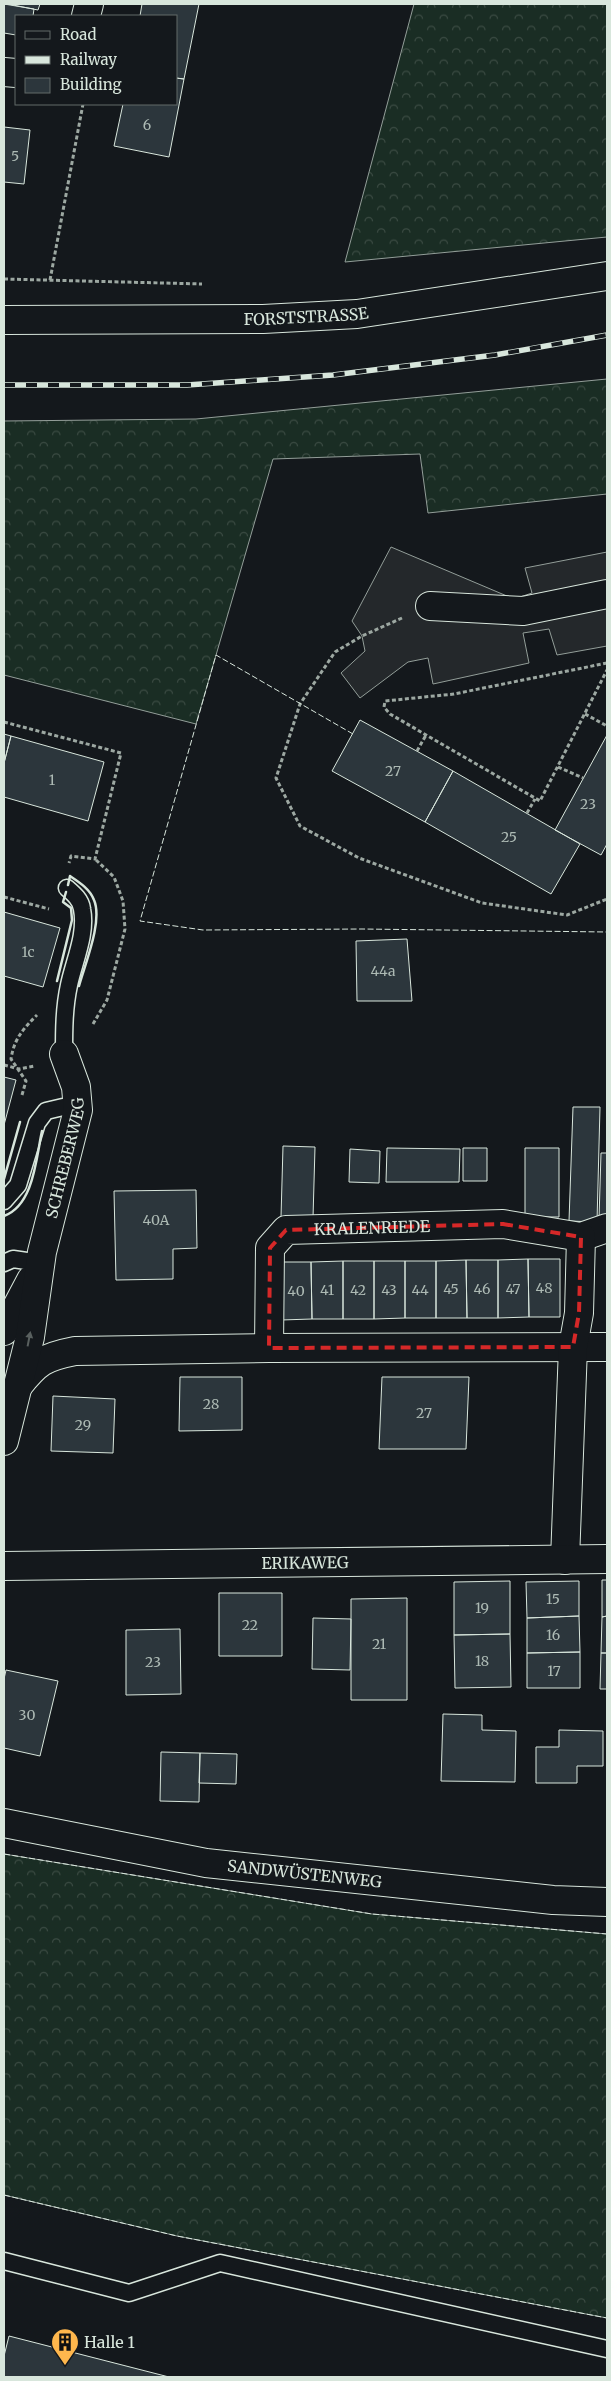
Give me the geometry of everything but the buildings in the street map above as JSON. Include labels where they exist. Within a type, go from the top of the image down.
[{"type":"street","name":"FORSTSTRASSE","points":[[4,320],[264,319],[357,314],[607,276]]},
{"type":"street","points":[[430,606],[523,611],[607,594]]},
{"type":"street","name":"SCHREBERWEG","points":[[4,1441],[30,1337],[40,1263],[78,1110],[76,1087],[64,1054]]},
{"type":"street","name":"KRALENRIEDE","points":[[269,1348],[270,1248],[286,1230],[503,1224],[581,1237],[607,1228]]},
{"type":"street","points":[[565,1560],[573,1347],[579,1313],[581,1237]]},
{"type":"street","name":"SCHREBERWEG","points":[[4,1331],[40,1263]]},
{"type":"street","points":[[18,1386],[33,1367],[53,1356],[75,1351],[269,1348],[607,1347]]},
{"type":"street","name":"ERIKAWEG","points":[[4,1566],[607,1559]]},
{"type":"street","name":"SANDWÜSTENWEG","points":[[4,1823],[206,1863],[553,1900],[607,1902]]},
{"type":"lane","points":[[64,1054],[64,1019],[69,986],[83,926],[82,908],[76,896],[67,888]]},
{"type":"lane","points":[[4,1201],[18,1185],[37,1123],[46,1111],[62,1107],[78,1110]]},
{"type":"lane","points":[[4,1263],[14,1259],[40,1263]]},
{"type":"lane","points":[[4,2261],[129,2293],[220,2263],[607,2349]]},
{"type":"path","points":[[50,280],[83,105]]},
{"type":"path","points":[[4,278],[207,284]]},
{"type":"path","points":[[430,606],[362,636],[335,652],[300,704],[276,778],[300,826],[359,858],[482,903],[567,915],[607,899]]},
{"type":"path","points":[[607,663],[454,694],[385,701],[384,707],[390,714],[540,801],[607,670]]},
{"type":"path","points":[[585,714],[607,726]]},
{"type":"path","points":[[417,751],[426,735]]},
{"type":"path","points":[[558,767],[583,778]]},
{"type":"path","points":[[527,813],[535,799]]},
{"type":"path","points":[[64,1054],[96,1020],[107,1000],[125,929],[123,901],[114,877],[94,859]]},
{"type":"path","points":[[4,898],[57,912]]},
{"type":"highlighted area","points":[[503,1224],[581,1237],[579,1313],[573,1347],[269,1348],[270,1248],[286,1230],[310,1229]]},
{"type":"green space","points":[[414,4],[607,4],[607,237],[345,262]]},
{"type":"green space","points":[[607,379],[607,494],[428,513],[420,454],[273,459],[196,724],[4,675],[4,421],[196,419]]},
{"type":"green space","points":[[4,1854],[372,1914],[607,1934],[607,2318],[177,2236],[4,2195]]},
{"type":"shaded area","points":[[391,547],[514,599],[532,593],[525,568],[607,552],[607,646],[557,655],[549,629],[523,633],[529,663],[433,684],[428,658],[408,662],[360,698],[341,673],[365,651],[362,636],[352,621]]},
{"type":"railway","points":[[4,385],[187,385],[333,375],[495,355],[607,335]]},
{"type":"fence","points":[[353,734],[216,655],[140,921],[203,930],[362,929],[607,932]]},
{"type":"fence","points":[[4,1854],[372,1914],[607,1934]]},
{"type":"fence","points":[[4,2195],[177,2236],[607,2318]]},
{"type":"wall","points":[[68,885],[70,876],[84,886],[90,892],[96,909],[95,931],[79,986]]},
{"type":"wall","points":[[57,981],[72,920],[71,908],[63,902],[66,892]]},
{"type":"wall","points":[[4,1179],[20,1122]]},
{"type":"wall","points":[[4,1216],[22,1202],[28,1191],[42,1131]]},
{"type":"place","name":"Halle 1","points":[[65,2366]]}]
